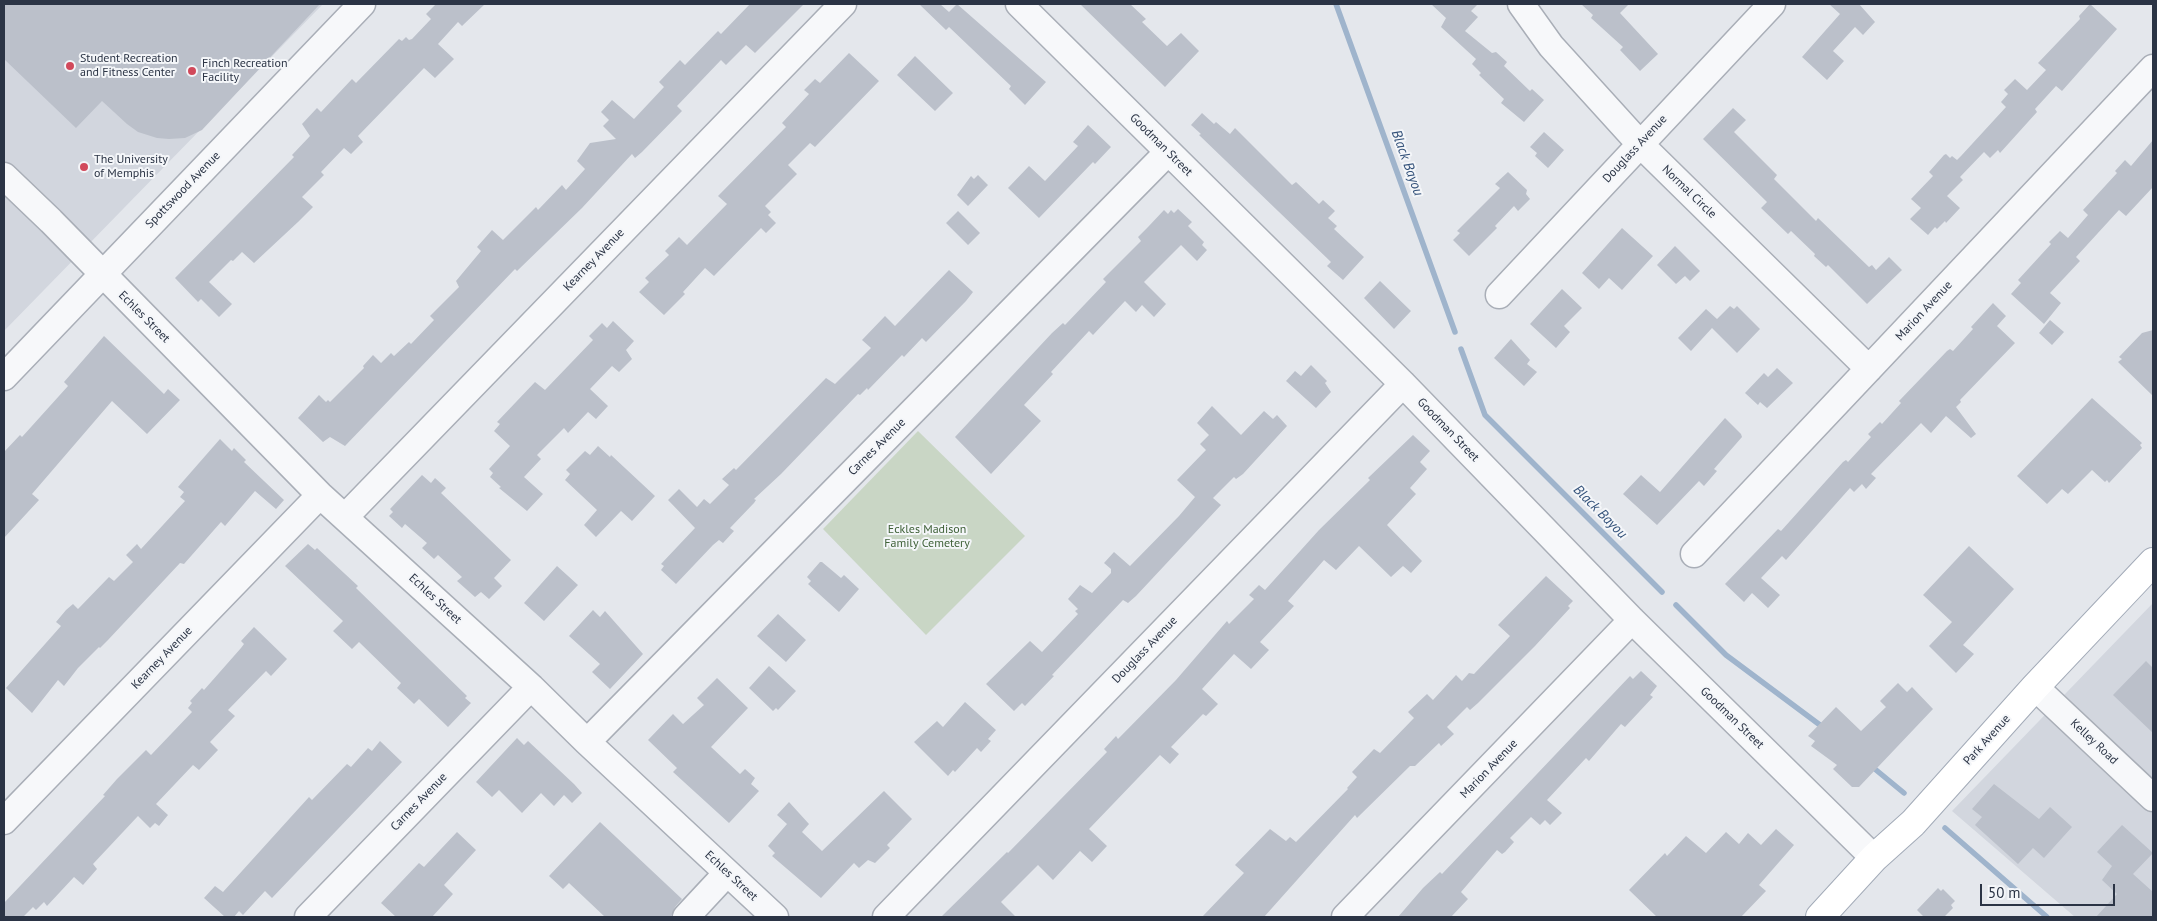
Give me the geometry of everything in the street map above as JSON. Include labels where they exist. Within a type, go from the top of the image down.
[{"type":"main road","name":"Park Avenue","points":[[1820,917],[1874,858],[1913,823],[2035,687],[2153,562]]},
{"type":"street","name":"Spottswood Avenue","points":[[4,376],[362,4]]},
{"type":"street","name":"Kearney Avenue","points":[[346,516],[843,4]]},
{"type":"street","name":"Goodman Street","points":[[1019,4],[1403,384],[1632,620],[1874,858]]},
{"type":"street","name":"Normal Circle","points":[[1521,4],[1551,46],[1640,144],[1869,369]]},
{"type":"street","name":"Douglass Avenue","points":[[1499,294],[1772,4]]},
{"type":"street","name":"Marion Avenue","points":[[1694,554],[2153,68]]},
{"type":"street","name":"Carnes Avenue","points":[[587,742],[1168,152]]},
{"type":"street","name":"Echles Street","points":[[4,176],[320,495],[346,516],[531,687],[587,742],[775,917]]},
{"type":"street","name":"Douglass Avenue","points":[[886,917],[1403,384]]},
{"type":"street","name":"Kearney Avenue","points":[[4,821],[320,495]]},
{"type":"street","name":"Marion Avenue","points":[[1345,917],[1632,620]]},
{"type":"street","name":"Carnes Avenue","points":[[308,917],[531,687]]},
{"type":"street","name":"Kelley Road","points":[[2035,687],[2153,798]]},
{"type":"street","points":[[686,917],[727,873]]},
{"type":"shaded area","name":"The University of Memphis","points":[[4,4],[323,4],[4,331]]},
{"type":"shaded area","points":[[2153,603],[2153,917],[2075,917],[1952,811]]},
{"type":"green space","name":"Eckles Madison Family Cemetery","points":[[918,431],[1025,536],[926,635],[823,529]]},
{"type":"building","points":[[4,4],[320,4],[202,130],[185,138],[169,139],[157,138],[138,132],[102,101],[76,128],[4,59]]},
{"type":"building","points":[[436,4],[485,4],[462,26],[458,22],[438,44],[454,59],[435,78],[424,68],[358,136],[363,142],[351,154],[344,148],[321,172],[324,175],[302,197],[313,207],[254,263],[242,252],[209,282],[232,304],[219,317],[201,299],[198,302],[175,278],[294,157],[292,155],[310,136],[302,124],[317,108],[321,112],[352,79],[356,83],[399,39],[402,41],[406,37],[409,40],[412,39],[431,19],[426,14]]},
{"type":"building","points":[[750,4],[804,4],[755,53],[746,45],[726,65],[721,60],[677,106],[682,111],[642,152],[635,158],[632,154],[582,208],[517,271],[515,269],[345,446],[330,437],[323,442],[298,418],[319,395],[326,402],[328,400],[330,402],[364,368],[363,366],[373,355],[381,363],[391,353],[394,356],[409,342],[411,344],[434,320],[430,316],[459,287],[456,281],[481,251],[477,247],[492,230],[503,240],[536,207],[538,210],[562,185],[566,190],[585,169],[577,161],[590,143],[616,139],[603,126],[609,120],[601,112],[612,100],[634,119],[664,87],[659,82],[680,60],[685,65],[718,31],[721,34]]},
{"type":"building","points":[[919,4],[940,4],[949,12],[957,4],[1046,82],[1025,105],[1009,89],[1011,86],[949,27],[946,30]]},
{"type":"building","points":[[1080,4],[1130,4],[1146,19],[1142,22],[1167,46],[1181,33],[1199,51],[1165,87]]},
{"type":"building","points":[[1431,4],[1478,4],[1471,11],[1478,17],[1465,31],[1492,53],[1496,52],[1507,62],[1504,66],[1530,91],[1532,89],[1544,100],[1524,122],[1501,103],[1504,99],[1479,75],[1481,73],[1472,64],[1476,59],[1441,27],[1446,18]]},
{"type":"building","points":[[1581,4],[1629,4],[1620,13],[1658,54],[1640,71],[1620,50],[1623,47],[1591,18],[1593,15]]},
{"type":"building","points":[[1829,4],[1859,4],[1875,22],[1863,35],[1855,27],[1833,51],[1844,61],[1827,80],[1802,57],[1840,14]]},
{"type":"building","points":[[2090,4],[2117,29],[2062,91],[2056,86],[2035,109],[2037,112],[2000,153],[1998,150],[1990,158],[1984,152],[1960,177],[1963,180],[1947,196],[1960,208],[1946,223],[1945,221],[1937,229],[1935,227],[1928,235],[1910,219],[1921,208],[1911,199],[1933,176],[1929,172],[1946,154],[1950,158],[1952,156],[1957,160],[1961,156],[2006,107],[2001,102],[2008,94],[2004,90],[2015,79],[2027,90],[2046,70],[2038,63],[2080,19],[2079,16]]},
{"type":"building","points":[[849,53],[879,81],[815,147],[810,143],[788,165],[797,174],[765,206],[771,212],[768,215],[776,223],[766,233],[761,228],[714,276],[705,268],[683,292],[685,294],[664,315],[639,292],[649,282],[645,278],[669,255],[665,251],[679,237],[687,245],[727,204],[718,196],[786,127],[782,123],[809,94],[804,90],[815,79],[820,83]]},
{"type":"building","points":[[915,56],[953,93],[935,111],[897,75]]},
{"type":"building","points":[[1733,108],[1746,120],[1734,132],[1777,175],[1774,179],[1816,221],[1818,218],[1869,267],[1872,265],[1876,270],[1889,257],[1902,270],[1867,304],[1828,265],[1826,267],[1814,256],[1815,254],[1791,231],[1788,234],[1761,208],[1767,202],[1703,139]]},
{"type":"building","points":[[1202,113],[1214,124],[1216,122],[1230,134],[1235,128],[1292,185],[1296,182],[1319,204],[1323,200],[1335,211],[1328,218],[1337,226],[1334,229],[1364,257],[1343,280],[1327,266],[1331,262],[1199,135],[1201,134],[1191,125]]},
{"type":"building","points":[[1088,125],[1111,147],[1095,164],[1093,162],[1039,218],[1008,188],[1029,166],[1045,181],[1078,146],[1073,142]]},
{"type":"building","points":[[1544,132],[1564,150],[1548,168],[1535,156],[1537,153],[1530,147]]},
{"type":"building","points":[[2153,140],[2153,187],[2126,216],[2119,210],[2076,257],[2080,261],[2050,293],[2061,303],[2044,324],[2011,294],[2021,283],[2018,280],[2051,244],[2049,242],[2060,231],[2068,238],[2088,215],[2083,210],[2117,173],[2115,171],[2125,160],[2131,166]]},
{"type":"building","points":[[1508,172],[1527,190],[1526,194],[1530,199],[1518,211],[1514,206],[1495,226],[1497,228],[1469,256],[1453,240],[1460,233],[1457,231],[1500,188],[1495,184]]},
{"type":"building","points":[[978,175],[988,185],[968,206],[957,195],[971,176],[974,179]]},
{"type":"building","points":[[1178,209],[1192,222],[1188,226],[1204,242],[1202,245],[1207,250],[1197,261],[1181,245],[1144,282],[1166,304],[1154,317],[1142,305],[1136,312],[1125,301],[1093,335],[1089,331],[1024,405],[1041,421],[991,474],[955,437],[1052,333],[1063,323],[1065,325],[1106,282],[1103,279],[1141,241],[1138,237],[1164,210],[1168,214],[1171,210],[1174,213]]},
{"type":"building","points":[[958,211],[980,233],[968,245],[946,223]]},
{"type":"building","points":[[1622,228],[1653,256],[1622,290],[1609,278],[1599,289],[1582,273]]},
{"type":"building","points":[[1675,246],[1700,271],[1690,281],[1685,276],[1676,284],[1657,265]]},
{"type":"building","points":[[949,270],[973,292],[966,301],[926,342],[922,338],[904,357],[902,355],[868,390],[867,388],[860,395],[858,394],[781,474],[754,499],[756,500],[754,503],[730,528],[734,531],[723,543],[719,540],[713,545],[676,584],[661,570],[664,566],[661,564],[695,528],[668,500],[679,489],[697,507],[704,499],[710,504],[729,485],[722,479],[734,468],[736,470],[826,378],[835,384],[871,348],[862,340],[885,316],[895,326]]},
{"type":"building","points":[[1380,281],[1411,311],[1394,329],[1364,298]]},
{"type":"building","points":[[1562,289],[1582,308],[1564,326],[1570,332],[1556,348],[1530,324]]},
{"type":"building","points":[[1993,303],[2006,316],[1997,326],[2015,343],[1960,400],[1961,402],[1956,407],[1976,434],[1971,438],[1946,416],[1931,433],[1921,423],[1871,474],[1876,478],[1866,489],[1862,484],[1854,492],[1850,488],[1786,560],[1782,556],[1761,578],[1780,595],[1768,608],[1752,593],[1744,602],[1725,584],[1778,529],[1781,531],[1843,462],[1846,460],[1848,462],[1871,437],[1868,434],[1880,422],[1882,424],[1901,403],[1899,401],[1947,351],[1950,349],[1953,351],[1973,329],[1971,327]]},
{"type":"building","points":[[1730,306],[1734,309],[1737,306],[1760,329],[1737,353],[1712,328],[1691,351],[1678,338],[1706,309],[1717,319]]},
{"type":"building","points":[[2050,320],[2064,332],[2052,345],[2039,333]]},
{"type":"building","points":[[613,321],[634,341],[626,350],[632,359],[619,372],[612,366],[590,389],[608,406],[596,419],[588,412],[568,433],[564,428],[537,455],[541,459],[524,477],[543,494],[527,511],[499,488],[501,487],[490,477],[493,473],[489,469],[510,446],[494,431],[500,424],[497,422],[535,382],[545,390],[593,340],[589,336],[602,323],[607,328]]},
{"type":"building","points":[[2153,330],[2153,396],[2118,362],[2122,359],[2119,357],[2142,333]]},
{"type":"building","points":[[104,336],[164,394],[168,389],[180,400],[147,434],[112,401],[32,494],[39,500],[4,538],[4,452],[20,435],[22,437],[68,386],[64,382]]},
{"type":"building","points":[[1511,339],[1530,360],[1527,364],[1537,372],[1524,386],[1494,358]]},
{"type":"building","points":[[1311,365],[1327,381],[1325,383],[1331,392],[1316,408],[1286,381],[1295,371],[1301,376]]},
{"type":"building","points":[[1777,368],[1793,383],[1767,408],[1760,402],[1758,405],[1745,393],[1764,373],[1768,377]]},
{"type":"building","points":[[2092,398],[2142,443],[2140,445],[2142,448],[2109,483],[2107,480],[2105,482],[2092,470],[2068,494],[2062,489],[2047,504],[2017,476]]},
{"type":"building","points":[[1212,406],[1241,435],[1264,411],[1273,419],[1277,415],[1287,426],[1243,474],[1236,479],[1234,477],[1213,498],[1221,505],[1136,596],[1128,603],[1123,600],[1025,706],[1022,703],[1014,711],[986,684],[1030,641],[1042,652],[1078,614],[1075,611],[1078,609],[1068,599],[1080,585],[1092,593],[1111,573],[1111,569],[1104,563],[1114,552],[1130,566],[1195,497],[1177,480],[1206,450],[1200,444],[1209,435],[1197,423]]},
{"type":"building","points":[[1725,418],[1742,437],[1714,469],[1717,471],[1704,486],[1699,481],[1657,525],[1623,494],[1641,475],[1660,492]]},
{"type":"building","points":[[1413,435],[1430,451],[1420,462],[1427,469],[1410,488],[1416,494],[1387,525],[1422,561],[1411,573],[1403,566],[1391,577],[1359,546],[1336,570],[1324,560],[1288,601],[1294,606],[1260,642],[1269,650],[1251,669],[1234,654],[1202,689],[1218,704],[1206,716],[1203,714],[1171,747],[1179,754],[1170,764],[1160,755],[1089,829],[1107,846],[1092,862],[1080,851],[1053,880],[1038,865],[1001,902],[1016,917],[941,917],[1008,853],[1107,752],[1104,749],[1116,736],[1118,739],[1176,680],[1227,621],[1229,624],[1254,599],[1249,595],[1259,585],[1265,590],[1319,530],[1370,480],[1368,478]]},
{"type":"building","points":[[220,439],[232,451],[234,448],[246,460],[244,462],[284,500],[276,509],[255,491],[225,526],[221,522],[184,564],[180,563],[108,640],[78,668],[64,686],[58,680],[32,713],[6,688],[61,626],[56,622],[66,610],[73,604],[78,609],[109,577],[114,581],[133,562],[126,555],[137,544],[141,549],[185,501],[180,497],[184,492],[178,487]]},
{"type":"building","points":[[598,446],[610,457],[611,455],[655,496],[632,521],[621,511],[596,537],[584,525],[597,510],[565,480],[570,474],[566,470],[585,451],[590,455]]},
{"type":"building","points":[[422,475],[431,483],[435,478],[446,488],[441,493],[511,560],[494,578],[502,586],[489,599],[481,592],[475,597],[457,581],[462,577],[438,555],[434,559],[422,548],[427,543],[405,524],[402,528],[389,516],[393,512],[390,509]]},
{"type":"building","points":[[308,544],[315,550],[317,548],[358,586],[356,588],[467,696],[465,698],[471,703],[448,727],[419,699],[414,704],[397,688],[401,683],[359,642],[352,649],[333,631],[343,621],[285,566]]},
{"type":"building","points":[[1969,546],[2014,589],[1963,645],[1974,654],[1956,673],[1929,646],[1952,622],[1923,595]]},
{"type":"building","points":[[820,562],[841,578],[844,575],[859,589],[839,612],[808,584],[811,581],[807,577]]},
{"type":"building","points":[[557,566],[578,585],[544,621],[524,603]]},
{"type":"building","points":[[1546,576],[1573,601],[1568,606],[1570,608],[1478,703],[1470,710],[1467,707],[1447,727],[1454,734],[1441,746],[1439,743],[1415,766],[1410,766],[1357,818],[1355,815],[1264,917],[1202,917],[1244,873],[1235,865],[1270,829],[1286,841],[1290,837],[1296,842],[1348,789],[1357,777],[1352,772],[1374,749],[1380,753],[1414,718],[1408,712],[1427,694],[1433,700],[1456,675],[1462,681],[1469,673],[1474,674],[1510,636],[1498,625]]},
{"type":"building","points":[[593,610],[600,617],[605,611],[643,654],[610,689],[592,672],[600,664],[569,636]]},
{"type":"building","points":[[778,614],[806,640],[786,662],[757,636]]},
{"type":"building","points":[[254,627],[287,659],[271,676],[266,671],[228,710],[235,716],[210,742],[218,750],[199,770],[193,765],[156,804],[168,815],[159,826],[155,823],[150,828],[138,816],[93,864],[97,869],[83,885],[74,877],[47,906],[44,902],[36,910],[33,907],[23,917],[4,917],[4,903],[105,796],[103,795],[117,779],[146,750],[151,755],[192,712],[188,708],[192,703],[190,701],[202,688],[204,690],[241,648],[244,644],[241,641]]},
{"type":"building","points":[[2146,661],[2153,668],[2153,733],[2113,695]]},
{"type":"building","points":[[769,666],[796,691],[778,710],[776,708],[773,711],[749,688]]},
{"type":"building","points":[[1641,671],[1657,686],[1650,695],[1653,697],[1625,727],[1621,724],[1589,761],[1586,758],[1547,800],[1562,813],[1550,825],[1545,820],[1540,825],[1531,817],[1510,838],[1514,842],[1505,852],[1502,854],[1497,850],[1461,892],[1468,899],[1451,917],[1398,917],[1423,888],[1440,872],[1442,874],[1630,676],[1633,679]]},
{"type":"building","points":[[717,678],[748,708],[711,747],[740,774],[745,769],[755,778],[751,784],[759,791],[729,823],[673,772],[677,768],[648,740],[673,714],[683,724],[704,705],[697,698]]},
{"type":"building","points":[[1898,683],[1907,692],[1912,687],[1933,709],[1859,787],[1852,787],[1833,769],[1837,765],[1811,746],[1815,741],[1808,736],[1836,707],[1861,731],[1886,707],[1880,701]]},
{"type":"building","points":[[965,702],[996,730],[988,739],[991,741],[981,752],[977,748],[955,772],[953,770],[948,776],[914,742],[937,721],[943,727]]},
{"type":"building","points":[[517,738],[524,745],[528,741],[582,793],[572,803],[564,795],[554,806],[541,793],[522,813],[499,790],[492,797],[476,782]]},
{"type":"building","points":[[380,741],[402,762],[272,898],[265,891],[243,915],[239,911],[234,917],[225,917],[204,898],[215,886],[223,892],[309,797],[312,800],[347,764],[351,767],[368,748],[372,751]]},
{"type":"building","points":[[1994,784],[2039,819],[2050,807],[2072,827],[2044,858],[2033,848],[2018,864],[1975,825],[1982,817],[1972,809]]},
{"type":"building","points":[[884,791],[912,819],[887,845],[890,848],[875,863],[868,860],[859,868],[854,863],[821,898],[772,856],[775,853],[768,846],[787,824],[777,815],[789,802],[809,824],[802,832],[822,851]]},
{"type":"building","points":[[600,822],[682,899],[675,907],[671,917],[605,917],[569,883],[563,889],[549,876]]},
{"type":"building","points":[[2122,825],[2153,853],[2133,874],[2153,892],[2153,917],[2096,917],[2117,894],[2102,880],[2112,866],[2097,852]]},
{"type":"building","points":[[1776,829],[1794,845],[1759,885],[1766,891],[1741,917],[1657,917],[1629,890],[1665,853],[1667,856],[1686,836],[1706,853],[1726,832],[1739,844],[1748,833],[1761,845]]},
{"type":"building","points":[[457,832],[476,850],[444,885],[453,894],[432,917],[396,917],[381,903],[419,863],[424,867]]},
{"type":"building","points":[[1938,888],[1941,891],[1943,889],[1955,901],[1951,905],[1953,908],[1944,917],[1924,917],[1917,910]]},
{"type":"waterway","name":"Black Bayou","points":[[1336,4],[1455,332]]},
{"type":"waterway","name":"Black Bayou","points":[[1461,349],[1485,415],[1662,592]]},
{"type":"waterway","name":"Black Bayou","points":[[1676,605],[1726,655],[1824,728]]},
{"type":"waterway","name":"Black Bayou","points":[[1870,765],[1904,793]]},
{"type":"waterway","name":"Black Bayou","points":[[1945,828],[2047,917]]},
{"type":"place","name":"Student Recreation and Fitness Center","points":[[70,66]]},
{"type":"place","name":"Finch Recreation Facility","points":[[192,71]]},
{"type":"place","name":"The University of Memphis","points":[[84,167]]}]
